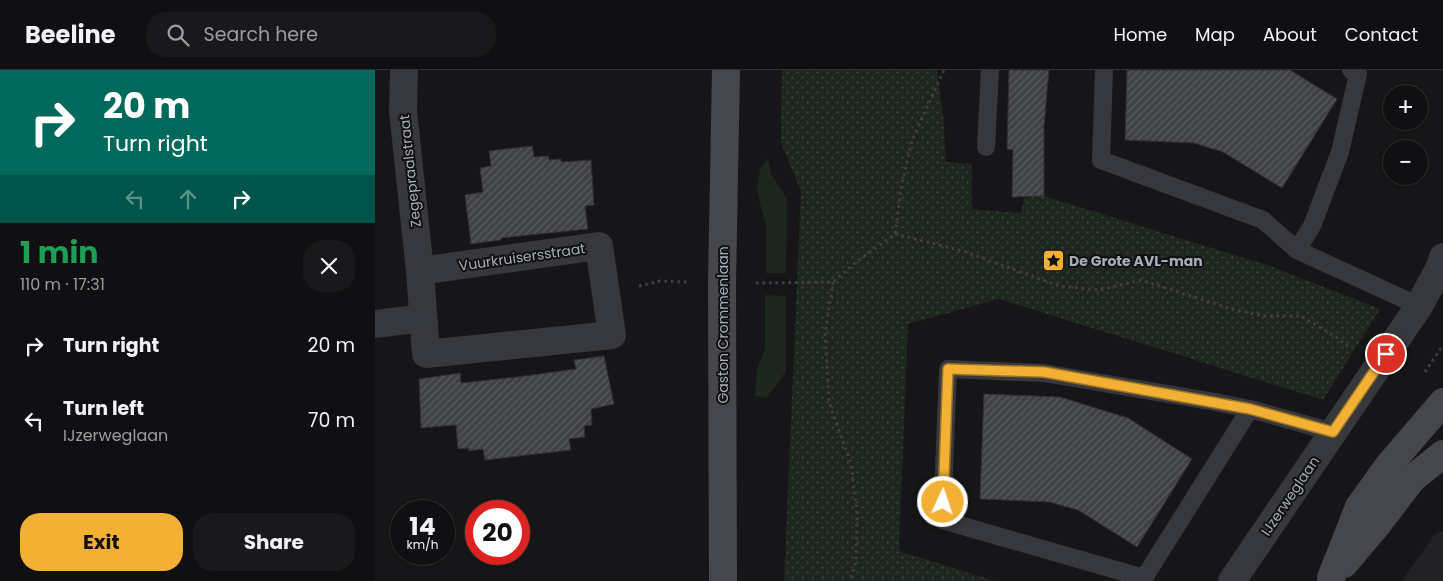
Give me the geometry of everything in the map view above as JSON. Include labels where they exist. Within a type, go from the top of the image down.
[{"type":"street","name":"Zegepraalstraat","points":[[404,70],[403,111],[421,271]]},
{"type":"street","name":"Gaston Crommenlaan","points":[[723,581],[722,284],[726,70]]},
{"type":"street","name":"Vuurkruisersstraat","points":[[599,246],[607,295],[612,335],[426,354],[421,271],[599,246]]},
{"type":"street","name":"IJzerweglaan","points":[[1232,581],[1419,306],[1440,267],[1443,257]]},
{"type":"street","points":[[375,324],[423,318]]},
{"type":"street","points":[[1330,580],[1359,507],[1389,465],[1443,402]]},
{"type":"street","points":[[1330,580],[1377,525],[1412,479],[1443,454]]},
{"type":"lane","points":[[986,147],[990,70]]},
{"type":"lane","points":[[1104,70],[1101,160],[1263,220],[1297,250],[1419,306]]},
{"type":"lane","points":[[1297,250],[1312,226],[1341,152],[1357,74],[1351,70]]},
{"type":"lane","points":[[1250,409],[1144,578],[942,520],[948,369],[1044,372],[1250,409],[1333,432]]},
{"type":"path","points":[[607,295],[660,281],[722,284],[833,282],[895,234],[901,189],[912,140],[943,70]]},
{"type":"path","points":[[895,234],[963,251],[1059,286],[1099,290],[1141,280],[1231,309],[1264,316],[1301,316],[1339,339],[1375,370]]},
{"type":"path","points":[[833,282],[825,334],[829,402],[851,464],[857,513],[856,561],[850,581]]},
{"type":"shaded area","points":[[782,70],[937,70],[943,114],[946,162],[972,164],[972,209],[1021,213],[1025,196],[1044,196],[1270,266],[1380,309],[1323,400],[999,299],[908,324],[899,551],[995,581],[784,581],[801,191],[781,143]]},
{"type":"shaded area","points":[[768,158],[771,174],[787,198],[786,273],[766,273],[766,224],[757,189],[760,170]]},
{"type":"shaded area","points":[[765,295],[786,296],[786,371],[767,398],[755,396],[757,369],[765,349]]},
{"type":"shaded area","points":[[1443,531],[1443,581],[1402,581],[1435,534]]},
{"type":"building","points":[[1009,70],[1049,70],[1044,126],[1044,196],[1012,197],[1013,150],[1007,149]]},
{"type":"building","points":[[1127,70],[1290,70],[1337,99],[1282,188],[1223,152],[1194,143],[1125,140]]},
{"type":"building","points":[[532,146],[534,157],[548,156],[549,160],[561,159],[561,162],[591,160],[594,205],[585,206],[588,229],[501,238],[501,240],[471,244],[465,195],[483,192],[480,168],[491,166],[489,151]]},
{"type":"building","points":[[604,356],[614,404],[591,409],[592,425],[584,426],[585,437],[569,439],[571,450],[485,460],[483,449],[469,451],[469,448],[458,449],[456,425],[421,428],[419,379],[460,373],[461,383],[517,377],[576,369],[574,360]]},
{"type":"building","points":[[984,394],[1060,397],[1128,418],[1192,459],[1137,547],[1078,510],[1049,502],[980,499]]},
{"type":"place","name":"De Grote AVL-man","points":[[1053,261]]},
{"type":"route","points":[[943,502],[948,369],[1044,372],[1250,409],[1333,432],[1386,354]]}]
